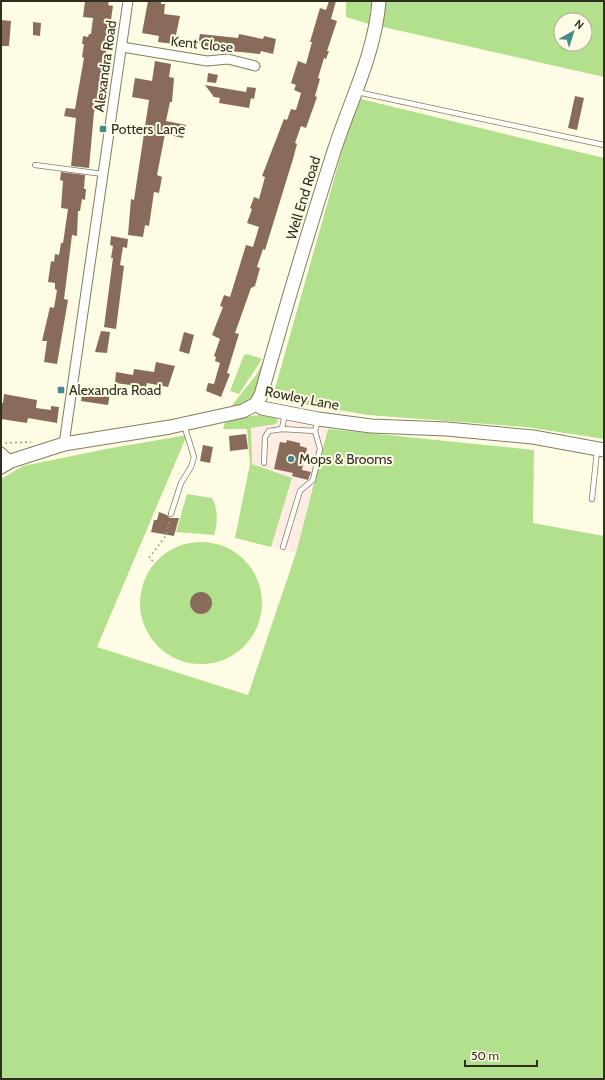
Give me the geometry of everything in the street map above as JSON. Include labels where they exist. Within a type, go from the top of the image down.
[{"type":"street","name":"Alexandra Road","points":[[64,444],[128,1]]},
{"type":"street","name":"Well End Road","points":[[256,404],[262,395],[288,301],[334,149],[368,56],[378,17],[379,1]]},
{"type":"street","name":"Kent Close","points":[[122,47],[207,61],[228,59],[255,66]]},
{"type":"street","name":"Rowley Lane","points":[[6,464],[64,444],[183,424],[243,411],[256,404],[262,408],[285,413],[317,425],[447,429],[533,437],[601,449]]},
{"type":"street","points":[[1,452],[6,464]]},
{"type":"lane","points":[[356,92],[604,145]]},
{"type":"lane","points":[[35,165],[103,174]]},
{"type":"lane","points":[[282,429],[285,413]]},
{"type":"lane","points":[[171,514],[181,483],[191,467],[194,457],[183,424]]},
{"type":"lane","points":[[264,463],[265,437],[269,431],[317,425],[320,449],[313,480],[300,491],[283,547]]},
{"type":"lane","points":[[592,499],[601,449]]},
{"type":"path","points":[[152,561],[149,558],[165,537],[171,514]]},
{"type":"shaded area","points":[[278,421],[289,421],[328,429],[296,553],[235,538],[250,464],[247,429],[276,424]]},
{"type":"green space","points":[[346,1],[372,1],[369,24],[346,17]]},
{"type":"green space","points":[[383,1],[604,1],[604,77],[379,26]]},
{"type":"green space","points":[[357,98],[604,158],[604,439],[526,427],[368,415],[272,399]]},
{"type":"green space","points":[[247,354],[262,359],[239,394],[230,391],[244,355]]},
{"type":"green space","points":[[264,360],[259,387],[251,402],[233,408],[232,405],[256,375]]},
{"type":"green space","points":[[260,415],[275,416],[278,421],[276,424],[251,428],[252,464],[292,478],[271,547],[235,538],[250,464],[247,429],[223,429],[226,419]]},
{"type":"green space","points":[[328,429],[534,450],[533,523],[604,536],[604,1079],[1,1079],[1,479],[23,466],[106,449],[187,435],[97,647],[248,695],[296,553]]},
{"type":"green space","points":[[187,494],[212,498],[217,516],[214,535],[176,532]]},
{"type":"green space","points":[[201,542],[213,543],[224,547],[235,552],[244,560],[252,569],[257,580],[261,591],[261,615],[257,626],[252,637],[244,646],[235,654],[224,659],[213,663],[201,664],[189,663],[178,659],[167,654],[158,646],[150,637],[145,626],[141,615],[140,603],[141,591],[145,580],[150,569],[158,560],[167,552],[178,547],[189,543]]},
{"type":"building","points":[[85,1],[109,1],[108,5],[113,6],[99,100],[96,100],[94,112],[89,168],[71,166],[76,118],[64,116],[66,108],[75,109],[84,58],[82,57],[84,44],[82,44],[83,36],[88,37],[89,34],[91,34],[93,18],[83,17]]},
{"type":"building","points":[[148,1],[161,1],[161,4],[165,4],[164,14],[180,16],[174,44],[158,42],[159,36],[142,33]]},
{"type":"building","points":[[329,1],[336,1],[331,19],[337,21],[327,51],[329,51],[326,59],[324,58],[318,78],[320,79],[315,96],[317,97],[306,128],[301,126],[295,143],[297,144],[293,159],[265,250],[263,249],[257,267],[260,268],[255,286],[251,288],[235,333],[239,334],[227,373],[230,374],[221,397],[206,391],[208,383],[214,384],[220,363],[215,361],[216,357],[214,356],[220,339],[212,335],[223,307],[220,306],[224,295],[230,297],[246,245],[253,247],[259,227],[247,223],[252,209],[250,208],[254,197],[259,199],[265,177],[262,176],[284,119],[287,120],[291,109],[296,110],[301,93],[294,90],[296,85],[291,83],[298,61],[306,64],[312,42],[310,42],[320,8],[326,10]]},
{"type":"building","points":[[1,20],[11,21],[9,46],[1,46]]},
{"type":"building","points":[[33,22],[41,23],[40,36],[33,35]]},
{"type":"building","points":[[200,34],[238,38],[239,34],[263,39],[264,36],[276,39],[273,54],[261,51],[260,54],[210,49],[210,51],[201,49],[202,44],[198,44]]},
{"type":"building","points":[[155,61],[171,64],[169,77],[174,78],[172,102],[170,102],[166,121],[186,125],[183,138],[165,134],[157,175],[162,177],[159,193],[154,192],[149,226],[145,225],[143,237],[128,235],[131,199],[134,200],[149,100],[132,97],[135,78],[152,81]]},
{"type":"building","points":[[208,73],[218,75],[216,83],[207,82]]},
{"type":"building","points":[[205,85],[246,92],[247,87],[256,88],[254,99],[251,98],[249,108],[219,103],[220,98],[214,97]]},
{"type":"building","points":[[575,96],[584,98],[577,130],[568,128]]},
{"type":"building","points":[[61,172],[85,175],[84,189],[86,189],[85,200],[82,199],[80,211],[78,211],[77,236],[72,235],[64,299],[68,300],[57,364],[44,362],[47,341],[42,341],[50,307],[54,308],[57,290],[55,289],[55,283],[48,282],[51,261],[54,262],[55,254],[59,255],[61,243],[63,243],[68,209],[61,208],[63,181],[60,180]]},
{"type":"building","points":[[111,236],[128,239],[127,248],[123,247],[120,265],[124,266],[116,329],[104,327],[113,258],[111,258],[113,246],[110,245]]},
{"type":"building","points":[[101,331],[110,332],[107,353],[95,352]]},
{"type":"building","points":[[184,332],[194,335],[189,354],[179,351]]},
{"type":"building","points":[[156,362],[175,366],[168,387],[147,383],[146,387],[115,383],[116,372],[133,375],[134,369],[154,372]]},
{"type":"building","points":[[84,386],[92,388],[91,390],[110,393],[108,405],[81,401]]},
{"type":"building","points":[[4,394],[37,400],[36,408],[51,410],[51,406],[59,407],[57,423],[28,418],[27,423],[1,419],[1,403],[3,403]]},
{"type":"building","points":[[246,434],[248,449],[230,451],[229,436]]},
{"type":"building","name":"Mops & Brooms","points":[[287,440],[300,443],[300,446],[307,448],[302,470],[311,472],[308,480],[292,476],[293,473],[274,469],[280,442],[286,443]]},
{"type":"building","points":[[203,445],[213,447],[210,463],[200,461]]},
{"type":"building","points":[[159,512],[170,518],[179,518],[174,536],[151,532],[154,520],[157,520]]},
{"type":"building","points":[[201,592],[209,595],[212,603],[209,611],[201,614],[193,611],[190,603],[193,595]]},
{"type":"place","name":"Potters Lane","points":[[103,129]]},
{"type":"place","name":"Alexandra Road","points":[[61,390]]},
{"type":"place","name":"Mops & Brooms","points":[[291,459]]}]
